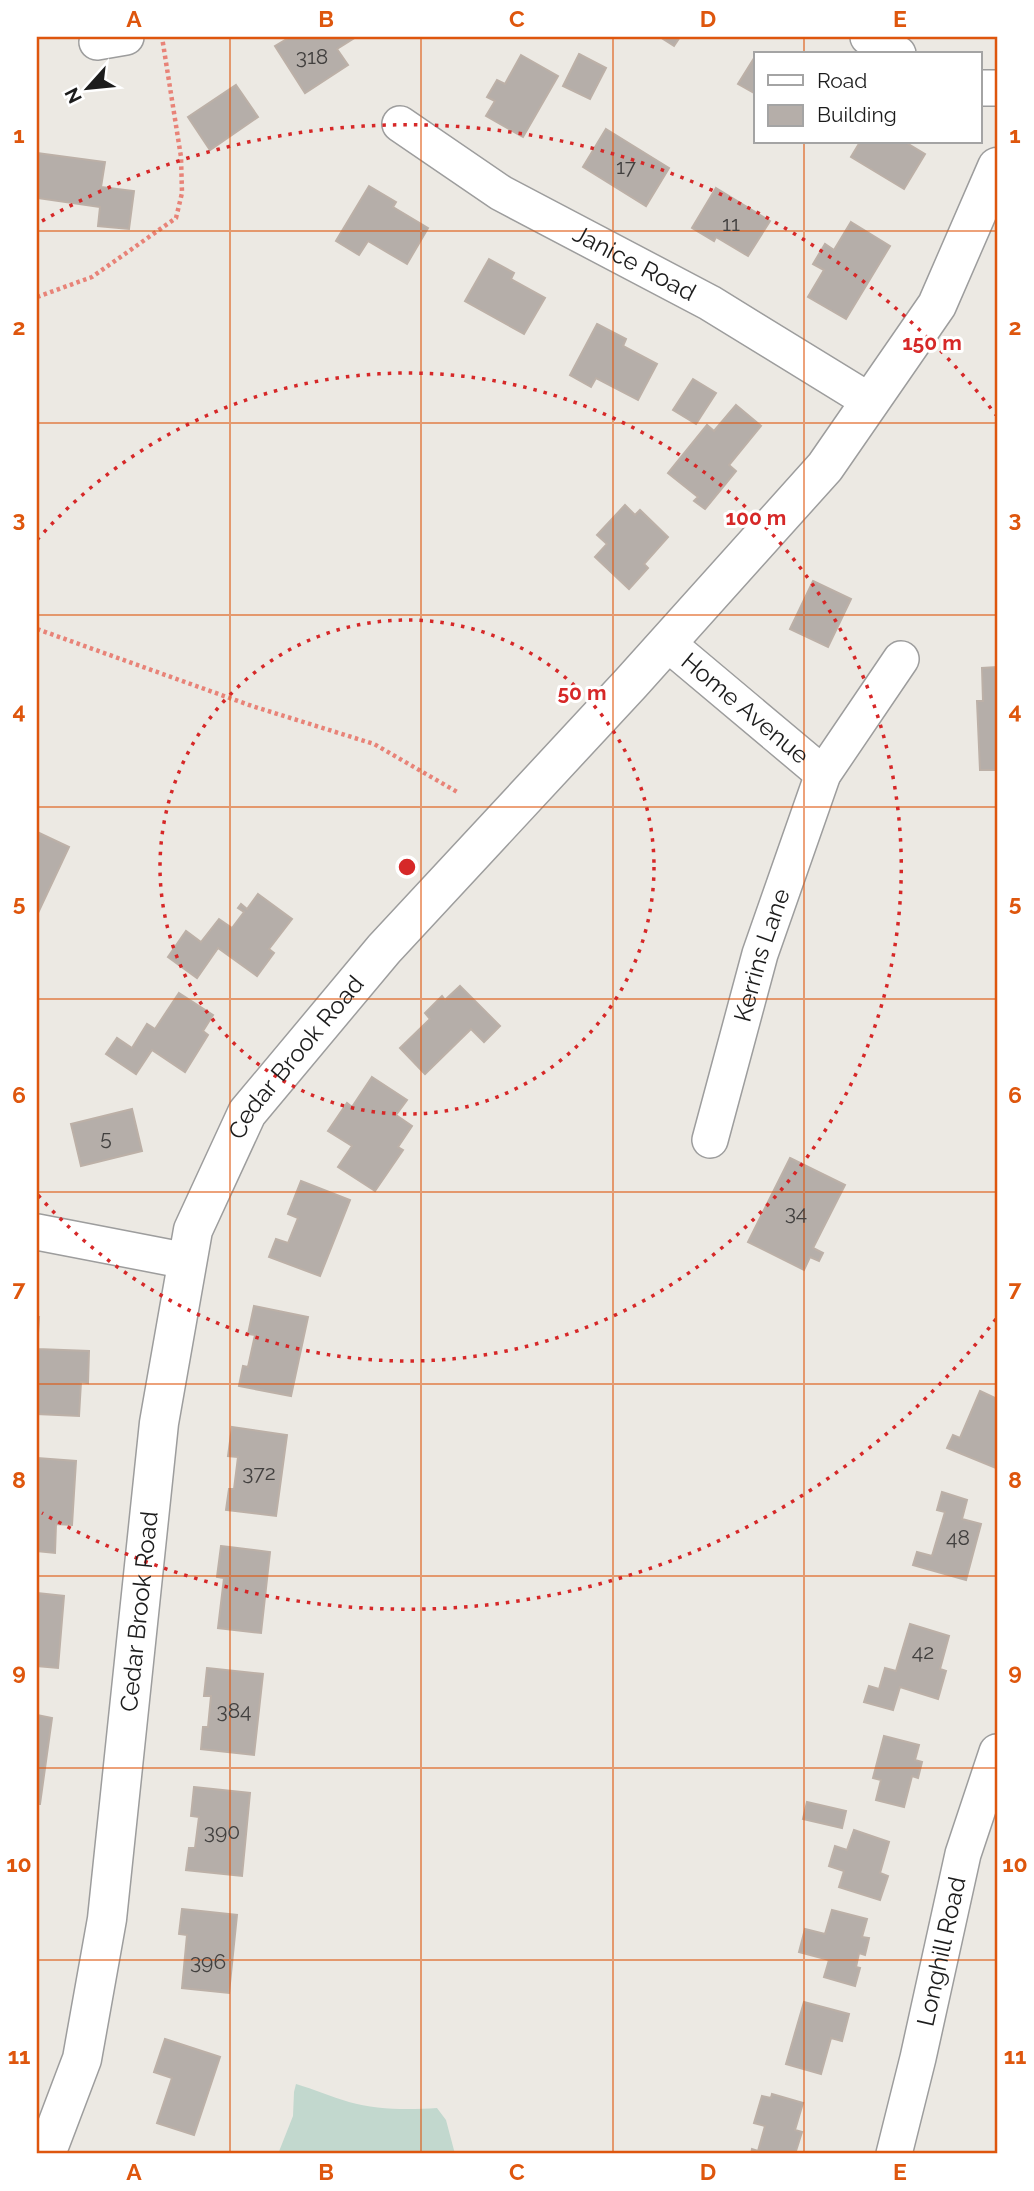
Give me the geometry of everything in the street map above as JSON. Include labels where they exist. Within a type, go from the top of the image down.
[{"type":"street","points":[[868,37],[894,52]]},
{"type":"street","name":"Janice Road","points":[[400,124],[501,193],[710,303],[870,402]]},
{"type":"street","name":"Cedar Brook Road","points":[[46,2154],[82,2059],[107,1919],[159,1423],[187,1261],[193,1230],[247,1114],[384,948],[667,643],[825,467],[937,305],[997,167]]},
{"type":"street","name":"Home Avenue","points":[[667,643],[823,774]]},
{"type":"street","name":"Kerrins Lane","points":[[710,1140],[760,954],[823,774],[901,659]]},
{"type":"street","points":[[37,1232],[187,1261]]},
{"type":"street","name":"Longhill Road","points":[[894,2154],[964,1854],[997,1752]]},
{"type":"path","points":[[37,298],[92,277],[176,219],[182,193],[181,157],[162,37]]},
{"type":"path","points":[[37,629],[252,706],[374,744],[459,793]]},
{"type":"green space","points":[[296,2084],[370,2107],[437,2108],[446,2120],[455,2154],[278,2154],[293,2116]]},
{"type":"building","points":[[290,37],[356,37],[337,49],[348,65],[305,93],[275,46]]},
{"type":"building","points":[[660,37],[680,37],[674,46]]},
{"type":"building","points":[[579,54],[606,68],[590,99],[563,86]]},
{"type":"building","points":[[521,55],[558,76],[523,137],[486,116],[495,101],[487,97],[497,80],[505,84]]},
{"type":"building","points":[[754,58],[754,93],[738,84]]},
{"type":"building","points":[[236,85],[258,117],[210,150],[188,117]]},
{"type":"building","points":[[606,129],[669,168],[646,206],[583,167]]},
{"type":"building","points":[[859,144],[908,144],[925,154],[904,189],[851,157]]},
{"type":"building","points":[[37,153],[105,162],[101,187],[134,191],[129,229],[98,226],[100,207],[37,198]]},
{"type":"building","points":[[369,186],[396,202],[393,207],[428,228],[407,264],[368,241],[359,255],[336,241]]},
{"type":"building","points":[[716,188],[770,221],[748,256],[716,237],[714,241],[692,228]]},
{"type":"building","points":[[851,222],[890,246],[846,319],[808,297],[824,270],[813,264],[825,244],[834,250]]},
{"type":"building","points":[[489,259],[514,273],[511,279],[545,298],[524,334],[465,301]]},
{"type":"building","points":[[597,324],[626,339],[623,346],[657,364],[638,400],[596,378],[591,387],[570,375]]},
{"type":"building","points":[[693,379],[716,393],[696,424],[673,410]]},
{"type":"building","points":[[736,405],[761,426],[729,465],[736,471],[705,509],[694,501],[698,497],[668,473],[707,425],[714,431]]},
{"type":"building","points":[[625,505],[635,515],[640,510],[668,537],[644,564],[648,568],[629,589],[595,557],[607,544],[597,535]]},
{"type":"building","points":[[813,581],[851,599],[828,647],[790,629]]},
{"type":"building","points":[[997,667],[997,770],[980,770],[977,701],[983,701],[982,668]]},
{"type":"building","points":[[37,832],[69,847],[37,915]]},
{"type":"building","points":[[258,894],[292,919],[269,949],[274,953],[257,976],[218,948],[197,978],[168,957],[186,931],[201,942],[219,919],[232,928],[244,912],[238,908],[241,904],[247,909]]},
{"type":"building","points":[[460,986],[500,1026],[484,1042],[471,1029],[425,1074],[400,1048],[430,1019],[425,1013],[442,996],[445,1000]]},
{"type":"building","points":[[179,993],[213,1015],[203,1031],[208,1035],[185,1072],[152,1050],[136,1074],[106,1054],[117,1038],[132,1048],[147,1024],[155,1029]]},
{"type":"building","points":[[372,1077],[407,1100],[396,1115],[412,1126],[398,1147],[403,1150],[375,1191],[338,1167],[352,1146],[328,1131],[347,1103],[352,1107]]},
{"type":"building","points":[[132,1109],[142,1151],[81,1166],[71,1124]]},
{"type":"building","points":[[790,1158],[845,1185],[813,1248],[823,1253],[819,1261],[810,1257],[804,1270],[748,1242]]},
{"type":"building","points":[[301,1181],[350,1200],[320,1276],[269,1257],[276,1239],[288,1243],[298,1218],[288,1214]]},
{"type":"building","points":[[254,1306],[308,1317],[291,1396],[239,1386],[243,1366],[248,1367],[255,1335],[248,1334]]},
{"type":"building","points":[[37,1317],[39,1317],[37,1349]]},
{"type":"building","points":[[37,1349],[89,1351],[88,1383],[81,1382],[79,1416],[37,1414]]},
{"type":"building","points":[[980,1391],[997,1399],[996,1468],[947,1448],[953,1435],[960,1438]]},
{"type":"building","points":[[232,1427],[287,1435],[276,1516],[226,1510],[229,1489],[234,1489],[238,1457],[228,1456]]},
{"type":"building","points":[[37,1458],[76,1461],[72,1525],[56,1524],[55,1553],[37,1551]]},
{"type":"building","points":[[942,1492],[967,1500],[962,1519],[981,1524],[966,1580],[913,1565],[917,1552],[932,1556],[945,1512],[937,1510]]},
{"type":"building","points":[[221,1546],[270,1552],[261,1633],[218,1628],[224,1578],[217,1577]]},
{"type":"building","points":[[37,1593],[64,1596],[58,1668],[37,1666]]},
{"type":"building","points":[[910,1624],[949,1636],[940,1669],[946,1671],[938,1699],[900,1687],[893,1710],[864,1702],[869,1686],[879,1689],[885,1668],[896,1671]]},
{"type":"building","points":[[207,1668],[263,1674],[254,1755],[201,1749],[203,1727],[208,1727],[211,1696],[204,1696]]},
{"type":"building","points":[[37,1715],[52,1718],[40,1804],[37,1804]]},
{"type":"building","points":[[884,1736],[919,1745],[915,1760],[922,1762],[918,1778],[912,1776],[904,1807],[876,1800],[881,1780],[873,1778]]},
{"type":"building","points":[[194,1787],[250,1793],[242,1876],[186,1870],[189,1848],[195,1848],[199,1817],[191,1816]]},
{"type":"building","points":[[807,1802],[846,1811],[842,1828],[803,1819]]},
{"type":"building","points":[[854,1830],[889,1842],[880,1873],[888,1876],[880,1900],[839,1887],[844,1871],[829,1866],[835,1846],[847,1850]]},
{"type":"building","points":[[182,1909],[237,1915],[229,1993],[182,1988],[187,1935],[179,1934]]},
{"type":"building","points":[[832,1910],[867,1919],[862,1937],[869,1938],[865,1955],[859,1953],[856,1967],[860,1968],[855,1986],[824,1977],[829,1960],[799,1952],[805,1929],[825,1934]]},
{"type":"building","points":[[804,2002],[849,2014],[842,2041],[831,2038],[821,2074],[786,2064]]},
{"type":"building","points":[[165,2039],[220,2057],[194,2135],[157,2123],[172,2078],[154,2072]]},
{"type":"building","points":[[772,2094],[803,2103],[795,2130],[802,2132],[795,2154],[751,2154],[752,2149],[758,2151],[765,2126],[754,2123],[762,2096],[771,2098]]}]
